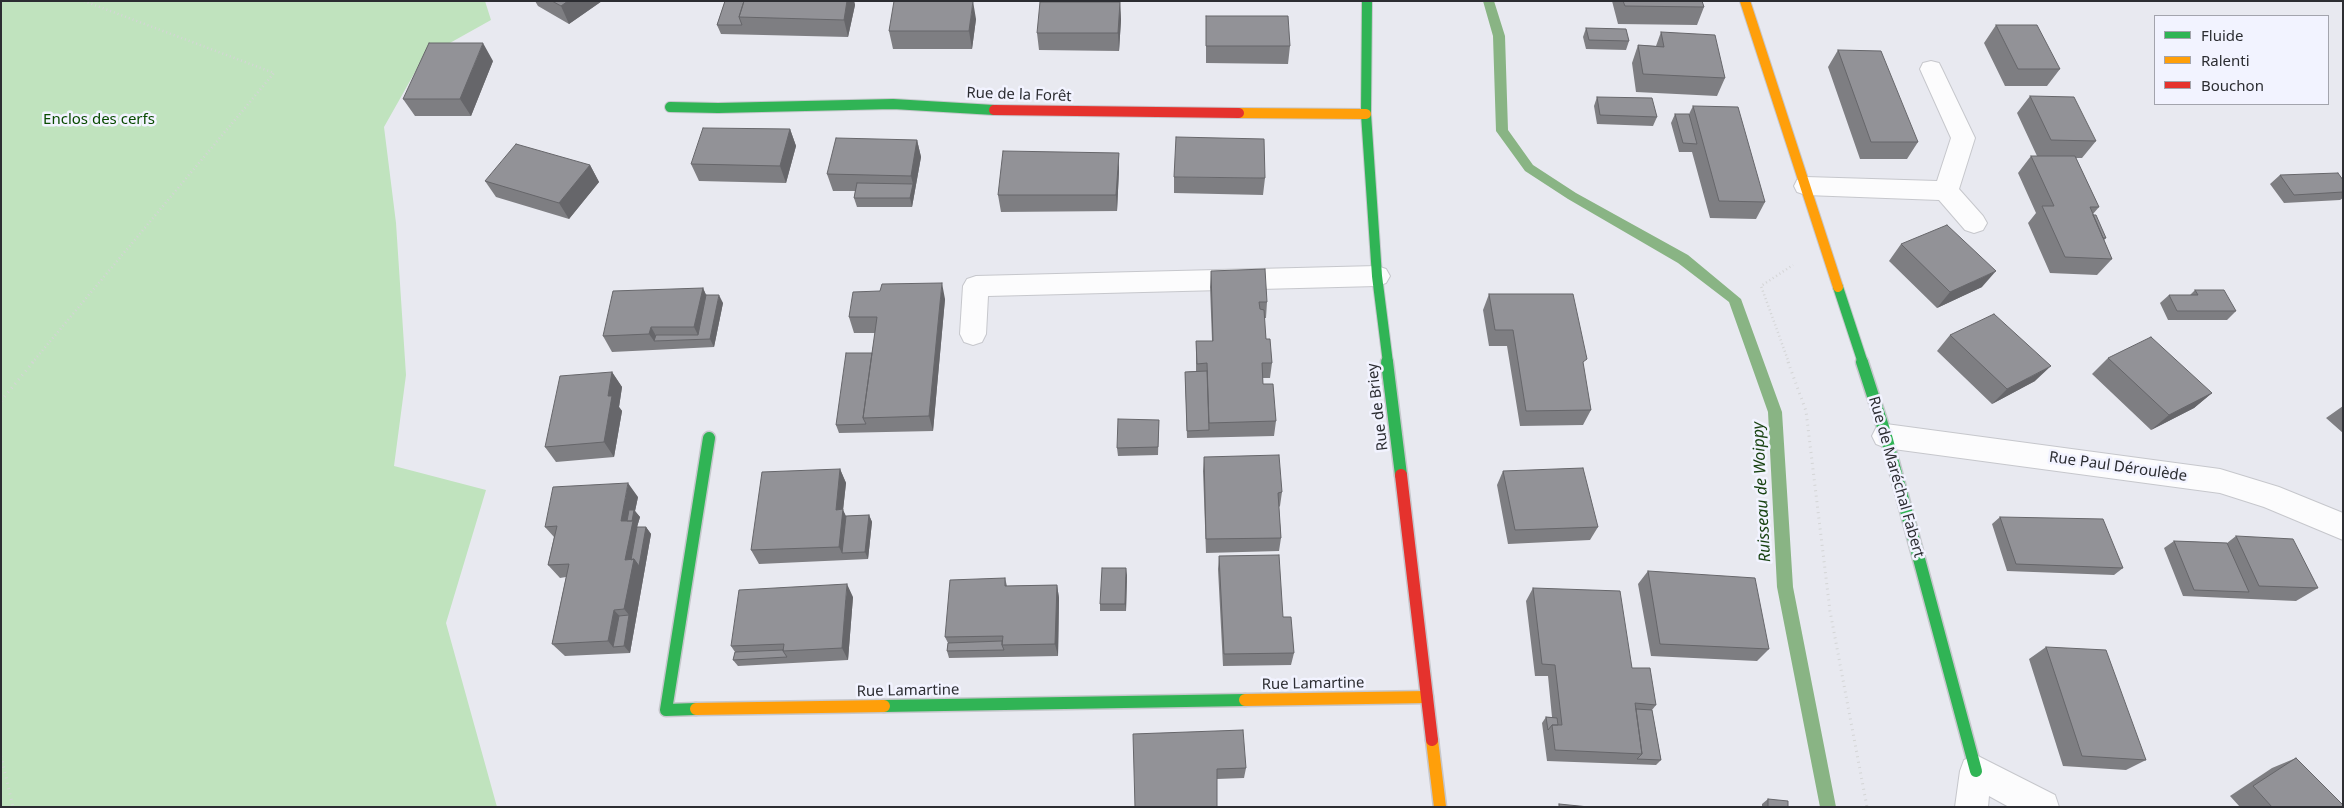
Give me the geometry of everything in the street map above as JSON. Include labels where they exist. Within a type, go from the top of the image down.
[{"type":"street","name":"Rue de Briey","points":[[1367,1],[1366,114],[1378,276],[1440,807]]},
{"type":"street","name":"Rue de Maréchal Fabert","points":[[1745,1],[1886,436],[1976,771]]},
{"type":"street","points":[[1931,69],[1963,138],[1946,191]]},
{"type":"street","name":"Rue de la Forêt","points":[[670,107],[893,104],[1024,112],[1366,114]]},
{"type":"street","points":[[1806,186],[1946,191],[1974,223]]},
{"type":"street","points":[[973,334],[976,286],[1378,276]]},
{"type":"street","name":"Rue Paul Déroulède","points":[[1886,436],[2220,481],[2269,496],[2343,527]]},
{"type":"street","name":"Rue Lamartine","points":[[709,438],[666,710],[1427,697]]},
{"type":"street","points":[[1971,807],[1976,771],[2043,807]]},
{"type":"path","points":[[1,401],[274,73],[84,1]]},
{"type":"path","points":[[1824,243],[1761,286],[1806,412],[1830,611],[1867,807]]},
{"type":"path","points":[[1,756],[13,807]]},
{"type":"green space","name":"Enclos des cerfs","points":[[1,1],[485,1],[491,20],[423,58],[384,127],[396,223],[406,375],[394,466],[486,490],[446,623],[497,807],[1,807]]},
{"type":"building","points":[[552,1],[568,1],[561,6]]},
{"type":"building","points":[[725,1],[744,1],[739,17],[742,25],[717,25]]},
{"type":"building","points":[[744,1],[847,1],[844,20],[739,17]]},
{"type":"building","points":[[894,1],[973,1],[969,31],[889,31]]},
{"type":"building","points":[[1623,1],[1702,1],[1704,7],[1625,6]]},
{"type":"building","points":[[1040,2],[1120,2],[1118,33],[1037,33]]},
{"type":"building","points":[[1206,16],[1288,16],[1290,46],[1206,46]]},
{"type":"building","points":[[1996,25],[2037,25],[2060,69],[2018,69]]},
{"type":"building","points":[[1586,28],[1626,29],[1629,41],[1589,40]]},
{"type":"building","points":[[1661,32],[1715,35],[1725,78],[1643,74],[1638,45],[1664,47]]},
{"type":"building","points":[[429,43],[483,43],[460,99],[403,99]]},
{"type":"building","points":[[1838,50],[1881,51],[1918,142],[1871,142]]},
{"type":"building","points":[[2030,96],[2074,97],[2096,141],[2051,140]]},
{"type":"building","points":[[1597,97],[1652,98],[1657,117],[1600,115]]},
{"type":"building","points":[[1693,106],[1738,107],[1765,202],[1719,201]]},
{"type":"building","points":[[1675,114],[1689,114],[1697,144],[1683,143]]},
{"type":"building","points":[[703,128],[790,129],[780,166],[691,164]]},
{"type":"building","points":[[1176,137],[1264,139],[1265,178],[1174,177]]},
{"type":"building","points":[[836,138],[917,140],[911,176],[827,174]]},
{"type":"building","points":[[516,144],[590,165],[559,203],[485,181]]},
{"type":"building","points":[[1003,151],[1119,153],[1116,195],[998,195]]},
{"type":"building","points":[[2031,156],[2075,156],[2099,207],[2090,207],[2112,259],[2065,257],[2042,206],[2054,206]]},
{"type":"building","points":[[2338,173],[2343,180],[2343,192],[2294,195],[2280,175]]},
{"type":"building","points":[[857,183],[913,184],[910,198],[854,198]]},
{"type":"building","points":[[2093,215],[2096,215],[2106,238],[2103,238]]},
{"type":"building","points":[[1947,225],[1996,271],[1950,292],[1901,244]]},
{"type":"building","points":[[1265,269],[1267,302],[1259,302],[1260,309],[1264,310],[1266,339],[1270,339],[1272,363],[1262,363],[1263,384],[1273,384],[1276,421],[1209,423],[1207,363],[1197,364],[1196,341],[1213,341],[1211,271]]},
{"type":"building","points":[[942,283],[929,416],[863,418],[877,317],[849,317],[853,292],[880,291],[882,284]]},
{"type":"building","points":[[703,288],[694,327],[651,327],[649,334],[603,336],[613,291]]},
{"type":"building","points":[[2195,290],[2224,290],[2236,311],[2177,311],[2169,295],[2198,295]]},
{"type":"building","points":[[1489,294],[1573,294],[1587,359],[1583,362],[1591,410],[1526,411],[1513,330],[1495,330]]},
{"type":"building","points":[[706,295],[719,295],[710,339],[654,341],[656,335],[698,335]]},
{"type":"building","points":[[1994,314],[2051,366],[2007,389],[1950,335]]},
{"type":"building","points":[[2151,337],[2212,393],[2169,415],[2108,358]]},
{"type":"building","points":[[846,353],[872,353],[863,418],[866,424],[836,425]]},
{"type":"building","points":[[1207,371],[1209,430],[1187,431],[1185,372]]},
{"type":"building","points":[[612,372],[608,396],[612,396],[604,442],[545,447],[560,376]]},
{"type":"building","points":[[1118,419],[1159,420],[1158,447],[1117,448]]},
{"type":"building","points":[[1279,455],[1282,492],[1278,493],[1281,538],[1206,539],[1204,457]]},
{"type":"building","points":[[1583,468],[1598,527],[1515,530],[1503,471]]},
{"type":"building","points":[[840,469],[836,510],[843,509],[839,547],[751,550],[762,472]]},
{"type":"building","points":[[628,483],[621,521],[633,521],[625,560],[634,559],[624,609],[614,610],[608,641],[552,644],[569,564],[548,565],[557,526],[545,527],[553,487]]},
{"type":"building","points":[[629,510],[634,510],[632,521],[627,521]]},
{"type":"building","points":[[869,515],[865,552],[842,553],[846,516]]},
{"type":"building","points":[[2000,517],[2103,519],[2123,568],[2016,564]]},
{"type":"building","points":[[637,527],[646,527],[639,566],[634,559],[631,560]]},
{"type":"building","points":[[2236,536],[2293,539],[2318,588],[2259,586]]},
{"type":"building","points":[[2174,541],[2227,543],[2249,592],[2194,590]]},
{"type":"building","points":[[1279,555],[1283,617],[1291,617],[1294,653],[1224,654],[1219,556]]},
{"type":"building","points":[[1102,568],[1126,568],[1125,604],[1100,604]]},
{"type":"building","points":[[1648,571],[1755,578],[1769,649],[1660,644]]},
{"type":"building","points":[[1005,578],[1005,586],[1057,585],[1055,644],[1002,645],[1003,636],[945,637],[950,580]]},
{"type":"building","points":[[847,584],[842,648],[783,651],[784,644],[731,646],[739,590]]},
{"type":"building","points":[[1533,588],[1620,591],[1632,668],[1650,668],[1656,705],[1635,703],[1642,754],[1555,750],[1552,725],[1562,725],[1555,665],[1542,664]]},
{"type":"building","points":[[629,615],[624,646],[613,647],[619,616]]},
{"type":"building","points":[[1002,641],[1004,650],[947,651],[948,643]]},
{"type":"building","points":[[2046,647],[2106,650],[2146,760],[2082,756]]},
{"type":"building","points":[[783,650],[787,657],[733,660],[735,652]]},
{"type":"building","points":[[1636,709],[1652,710],[1661,760],[1637,759],[1642,754]]},
{"type":"building","points":[[1546,717],[1557,718],[1558,725],[1552,725],[1548,730]]},
{"type":"building","points":[[1243,730],[1246,768],[1217,769],[1217,807],[1135,807],[1133,734]]},
{"type":"building","points":[[2296,758],[2343,807],[2272,807],[2253,786]]},
{"type":"building","points":[[1768,799],[1788,801],[1788,807],[1768,807]]},
{"type":"building","points":[[1559,804],[1589,807],[1559,807]]},
{"type":"waterway","name":"Ruisseau de Woippy","points":[[1488,1],[1499,36],[1502,131],[1529,168],[1572,196],[1683,259],[1734,299],[1775,412],[1785,587],[1828,807]]},
{"type":"traffic: fast","points":[[1367,1],[1366,114],[1377,276],[1401,475]]},
{"type":"traffic: fast","points":[[670,107],[718,108],[893,104],[994,110]]},
{"type":"traffic: fast","points":[[1838,287],[1886,436],[1976,771]]},
{"type":"traffic: fast","points":[[696,709],[666,710],[709,438]]},
{"type":"traffic: fast","points":[[884,706],[1245,700]]},
{"type":"traffic: slow","points":[[1745,1],[1838,287]]},
{"type":"traffic: slow","points":[[1239,113],[1366,114]]},
{"type":"traffic: slow","points":[[1245,700],[1427,697]]},
{"type":"traffic: slow","points":[[696,709],[884,706]]},
{"type":"traffic: slow","points":[[1432,740],[1440,807]]},
{"type":"traffic: jam","points":[[994,110],[1239,113]]},
{"type":"traffic: jam","points":[[1401,475],[1432,740]]}]
